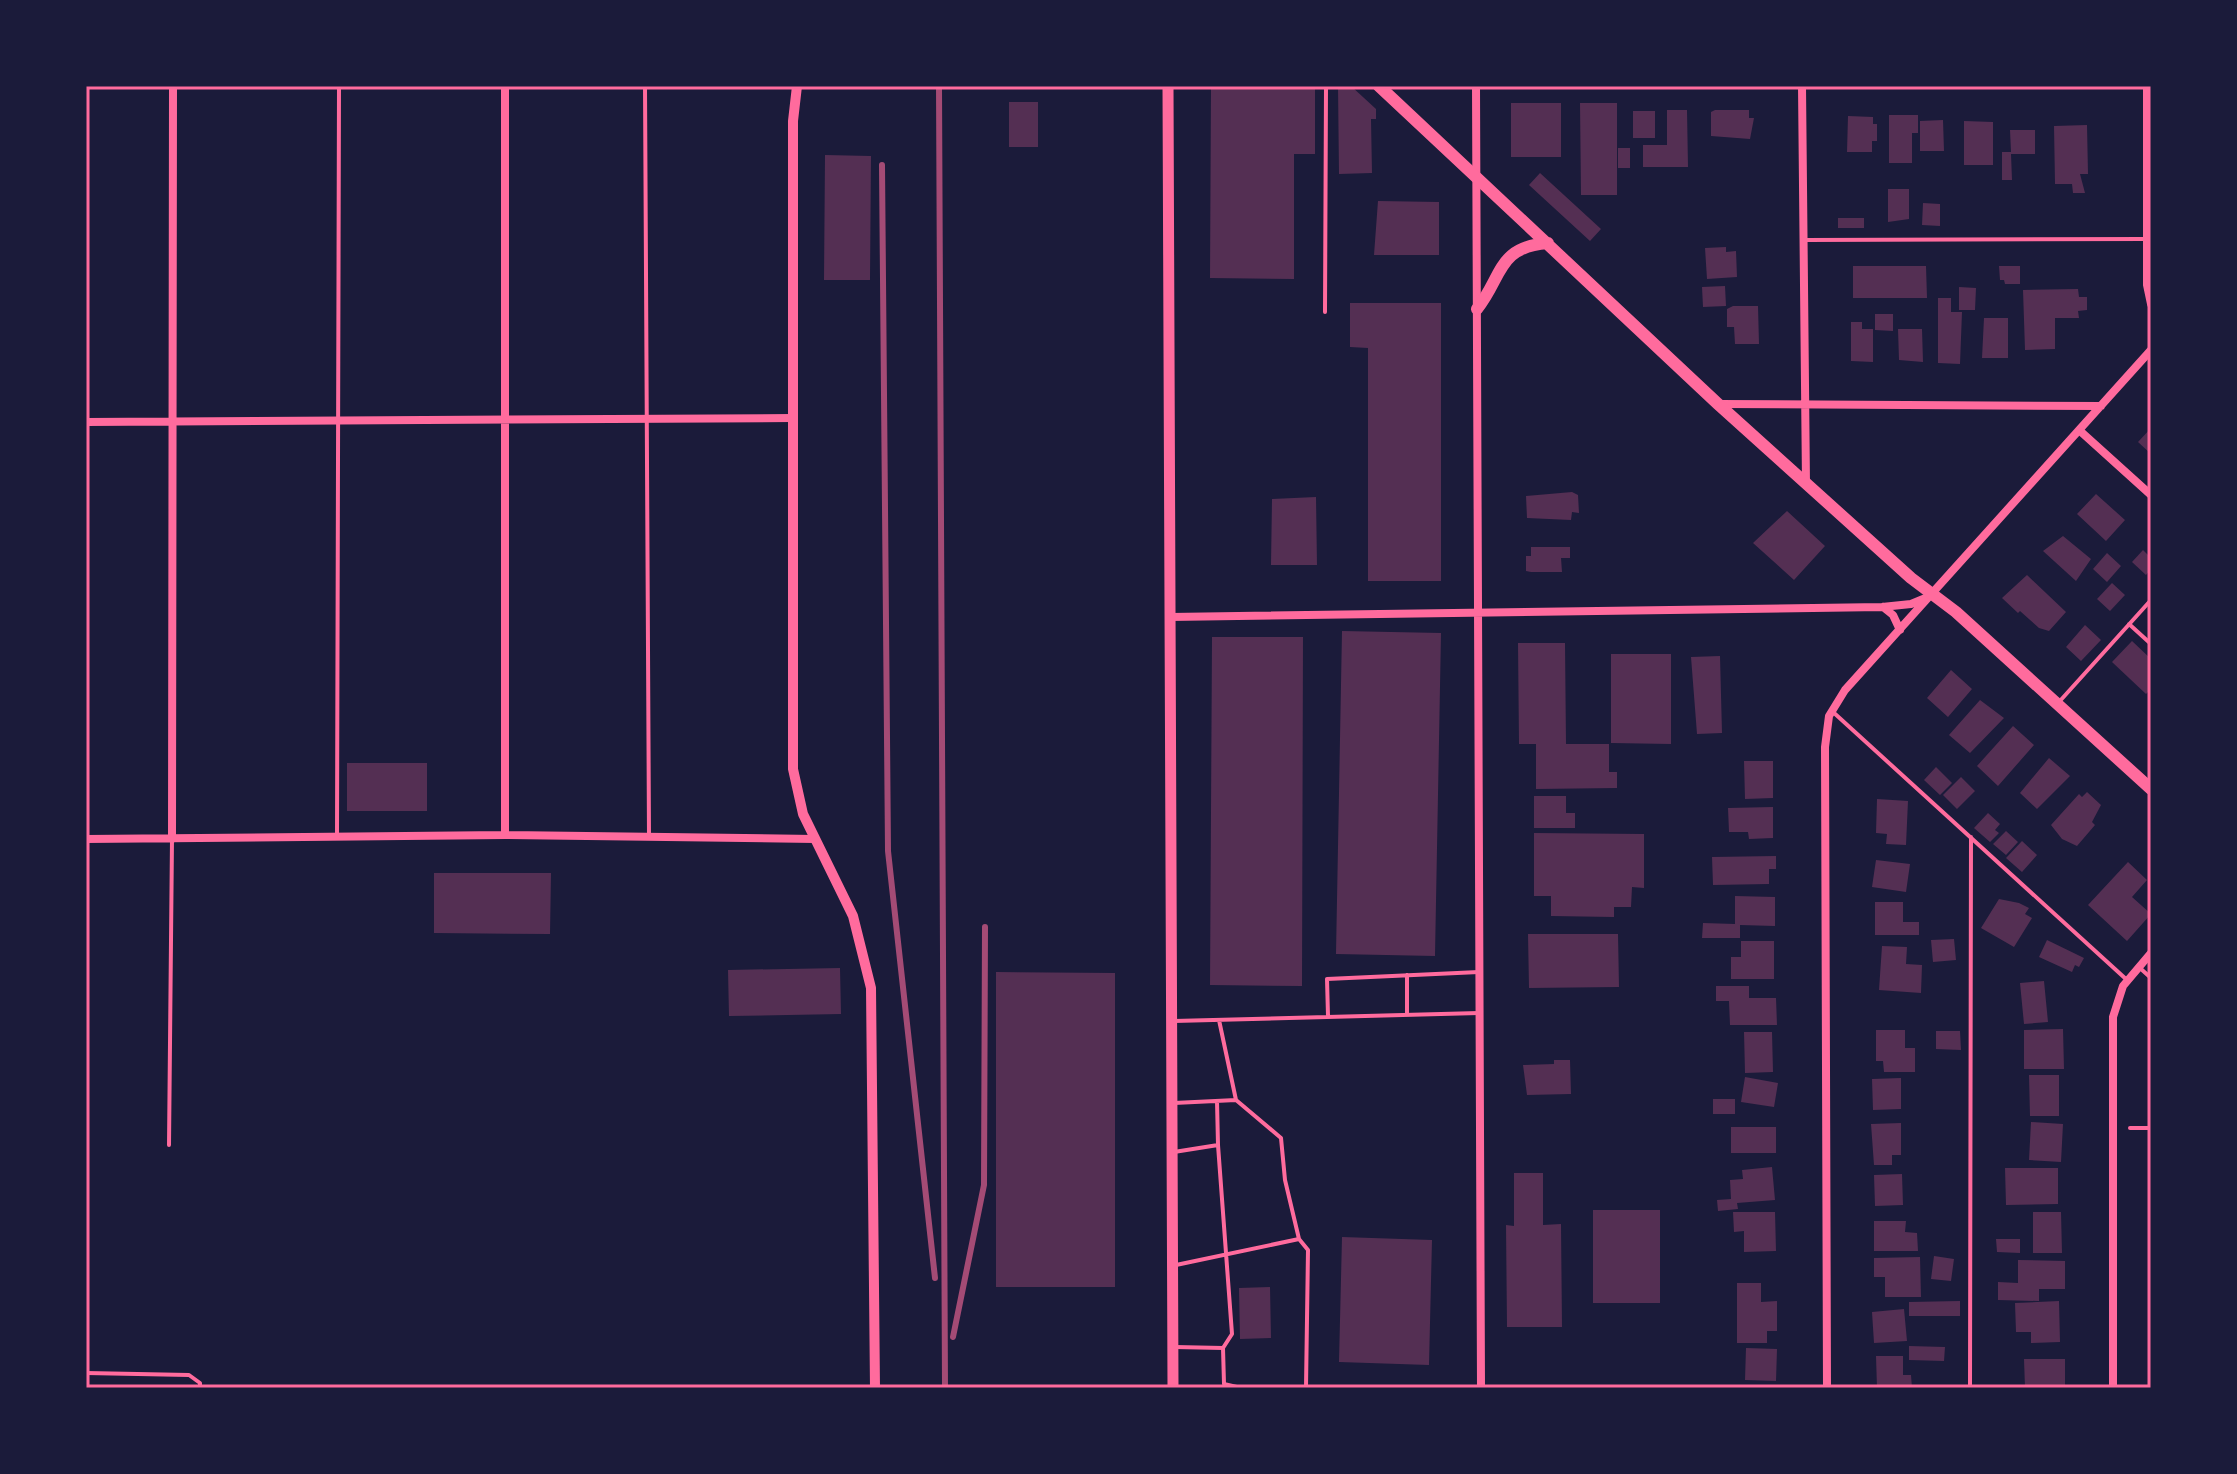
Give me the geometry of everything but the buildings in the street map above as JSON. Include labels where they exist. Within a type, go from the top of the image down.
[{"type":"main road","points":[[1168,86],[1173,1388]]},
{"type":"main road","points":[[1379,86],[1477,174],[1718,404],[2058,703],[2151,789]]},
{"type":"main road","points":[[1477,309],[1492,290],[1497,271],[1505,260],[1524,248],[1548,243]]},
{"type":"street","points":[[172,839],[173,86]]},
{"type":"street","points":[[505,86],[505,835]]},
{"type":"street","points":[[797,86],[793,121],[793,769],[798,800],[853,916],[871,988],[875,1388]]},
{"type":"street","points":[[1476,86],[1481,1388]]},
{"type":"street","points":[[1802,86],[1806,484]]},
{"type":"street","points":[[2147,86],[2147,239],[2151,304]]},
{"type":"street","points":[[1827,1388],[1825,747],[1832,711],[1900,630],[2151,350]]},
{"type":"street","points":[[1718,404],[2101,406]]},
{"type":"street","points":[[86,422],[792,418]]},
{"type":"street","points":[[2079,430],[2151,495]]},
{"type":"street","points":[[1170,617],[1882,607],[1911,604],[1933,594]]},
{"type":"street","points":[[1882,607],[1890,612],[1900,630]]},
{"type":"street","points":[[86,839],[505,835],[815,839]]},
{"type":"street","points":[[2113,1388],[2113,1017],[2118,994],[2151,953]]},
{"type":"lane","points":[[337,839],[339,86]]},
{"type":"lane","points":[[645,86],[649,836]]},
{"type":"lane","points":[[1325,312],[1326,86]]},
{"type":"lane","points":[[1803,240],[2147,239]]},
{"type":"lane","points":[[2058,703],[2151,600]]},
{"type":"lane","points":[[2129,624],[2151,644]]},
{"type":"lane","points":[[1832,711],[2127,980]]},
{"type":"lane","points":[[1970,1388],[1971,837]]},
{"type":"lane","points":[[169,1145],[172,839]]},
{"type":"lane","points":[[2139,967],[2151,978]]},
{"type":"lane","points":[[1328,1017],[1327,979],[1479,972]]},
{"type":"lane","points":[[1407,975],[1407,1015]]},
{"type":"lane","points":[[1172,1021],[1479,1013]]},
{"type":"lane","points":[[1219,1020],[1236,1100],[1281,1138],[1285,1180],[1299,1239],[1308,1250],[1306,1388]]},
{"type":"lane","points":[[1172,1103],[1236,1100]]},
{"type":"lane","points":[[1217,1101],[1232,1334],[1223,1348],[1224,1384],[1241,1388]]},
{"type":"lane","points":[[1172,1152],[1218,1145]]},
{"type":"lane","points":[[1172,1266],[1299,1239]]},
{"type":"lane","points":[[1173,1347],[1223,1348]]},
{"type":"lane","points":[[86,1373],[189,1375],[200,1383],[200,1388]]},
{"type":"lane","points":[[544,1388],[566,1388]]},
{"type":"path","points":[[2130,1128],[2151,1128]]},
{"type":"railway","points":[[939,86],[945,1388]]},
{"type":"railway","points":[[882,165],[888,851],[935,1278]]},
{"type":"railway","points":[[953,1337],[984,1185],[985,927]]}]
